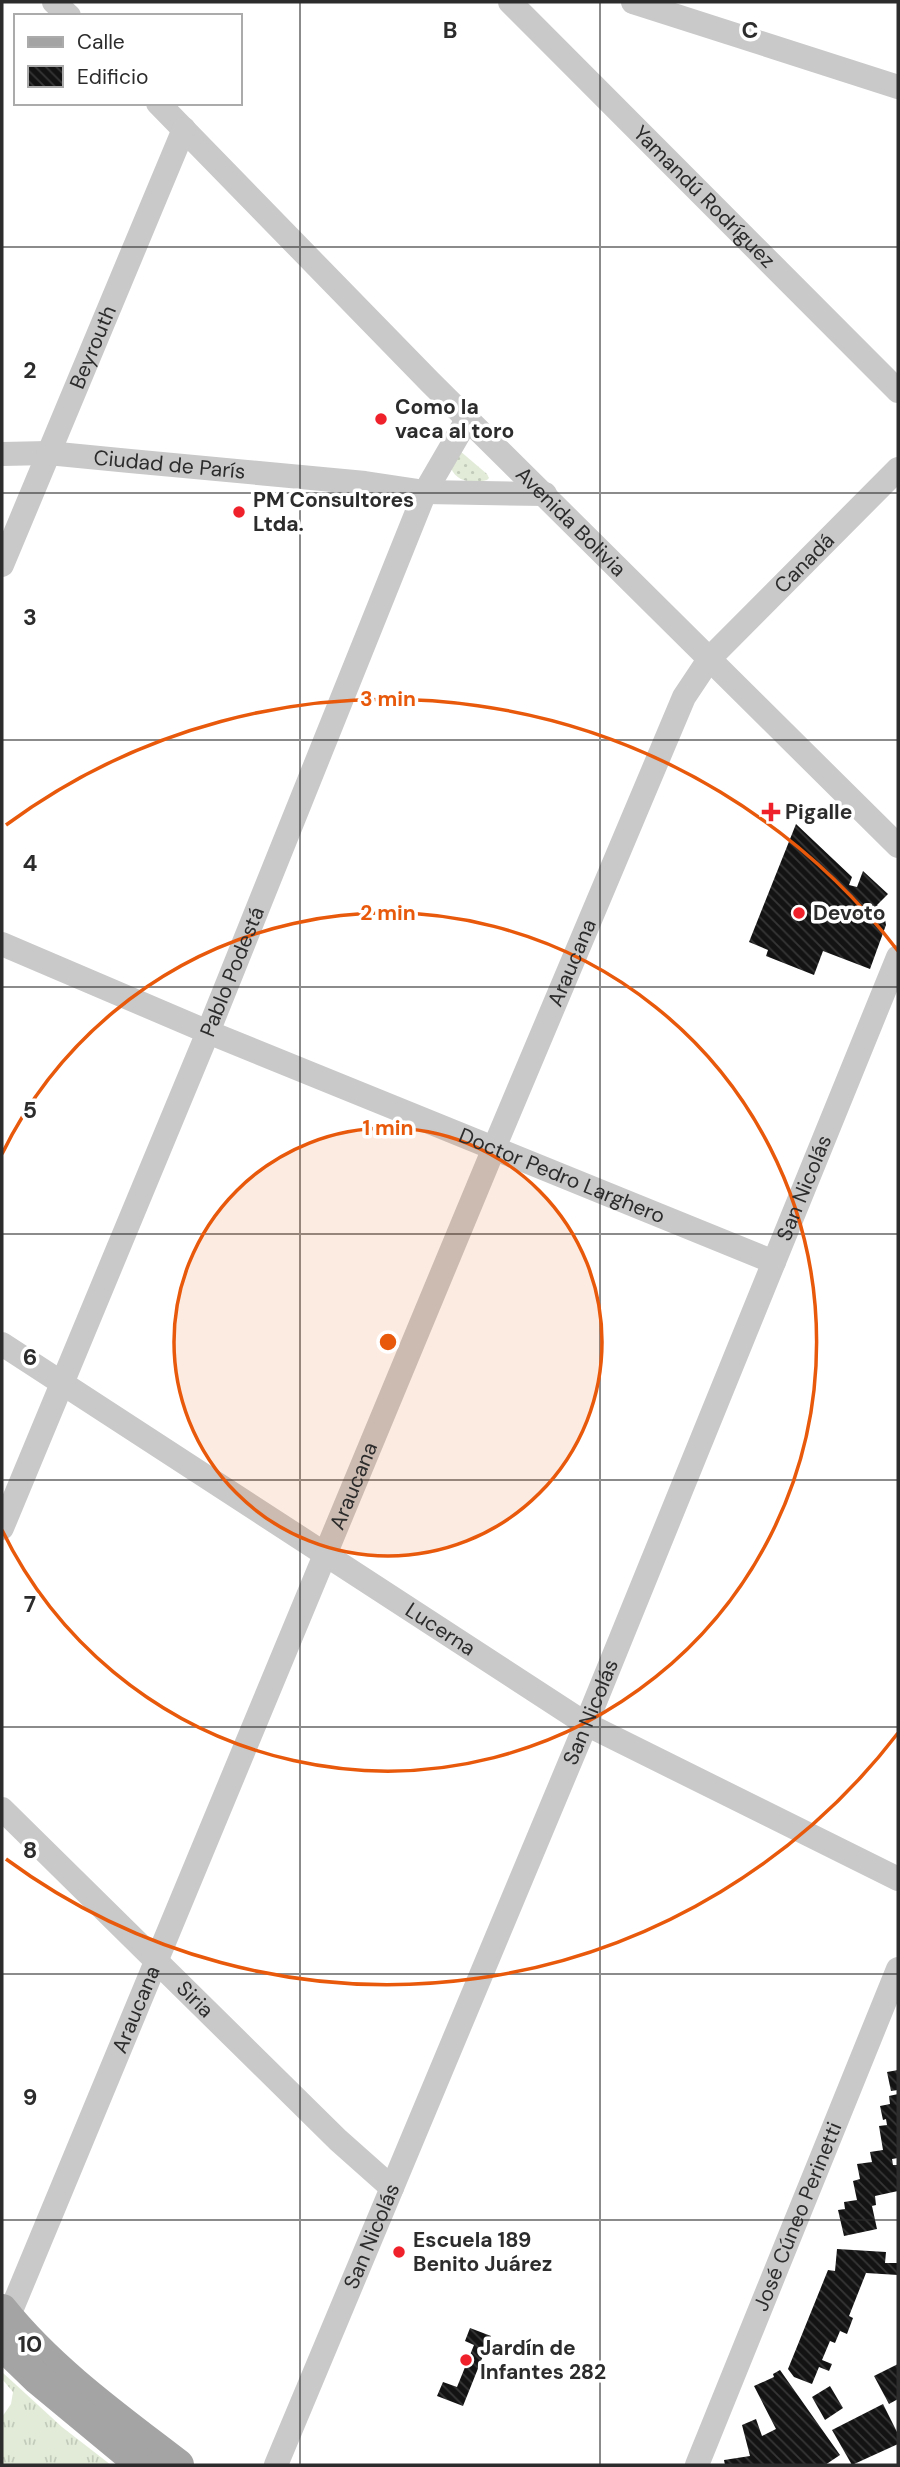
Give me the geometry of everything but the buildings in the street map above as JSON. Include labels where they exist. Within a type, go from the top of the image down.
[{"type":"main road","points":[[4,2324],[38,2379],[142,2465]]},
{"type":"main road","points":[[4,2324],[37,2348],[178,2465]]},
{"type":"street","points":[[54,2],[67,14]]},
{"type":"street","name":"Yamandú Rodríguez","points":[[510,2],[898,391]]},
{"type":"street","points":[[633,2],[898,87]]},
{"type":"street","name":"Avenida Bolivia","points":[[160,105],[468,418],[898,846]]},
{"type":"street","name":"Beyrouth","points":[[2,565],[184,129]]},
{"type":"street","name":"Pablo Podestá","points":[[2,1528],[208,1032],[425,492],[468,418]]},
{"type":"street","name":"Ciudad de París","points":[[2,454],[48,453],[365,483],[425,492],[545,494]]},
{"type":"street","name":"Canadá","points":[[710,658],[898,469]]},
{"type":"street","name":"Araucana","points":[[4,2324],[684,697],[710,658]]},
{"type":"street","name":"Doctor Pedro Larghero","points":[[2,944],[208,1032],[774,1262]]},
{"type":"street","name":"San Nicolás","points":[[276,2465],[586,1724],[898,957]]},
{"type":"street","name":"Lucerna","points":[[2,1344],[586,1724],[898,1879]]},
{"type":"street","name":"Siria","points":[[2,1809],[156,1963],[369,2170],[392,2189]]},
{"type":"street","name":"José Cúneo Perinetti","points":[[697,2465],[898,1969]]},
{"type":"green space","points":[[460,451],[487,474],[487,480],[471,481],[457,477],[451,468]]},
{"type":"green space","points":[[2,2372],[62,2427],[111,2465],[2,2465],[2,2417],[11,2404],[13,2392],[2,2379]]},
{"type":"place","name":"Como la vaca al toro","points":[[381,419]]},
{"type":"place","name":"PM Consultores Ltda.","points":[[239,512]]},
{"type":"place","name":"Pigalle","points":[[771,812]]},
{"type":"place","name":"Devoto","points":[[799,913]]},
{"type":"place","name":"Escuela 189 Benito Juárez","points":[[399,2252]]},
{"type":"place","name":"Jardín de Infantes 282","points":[[466,2360]]}]
